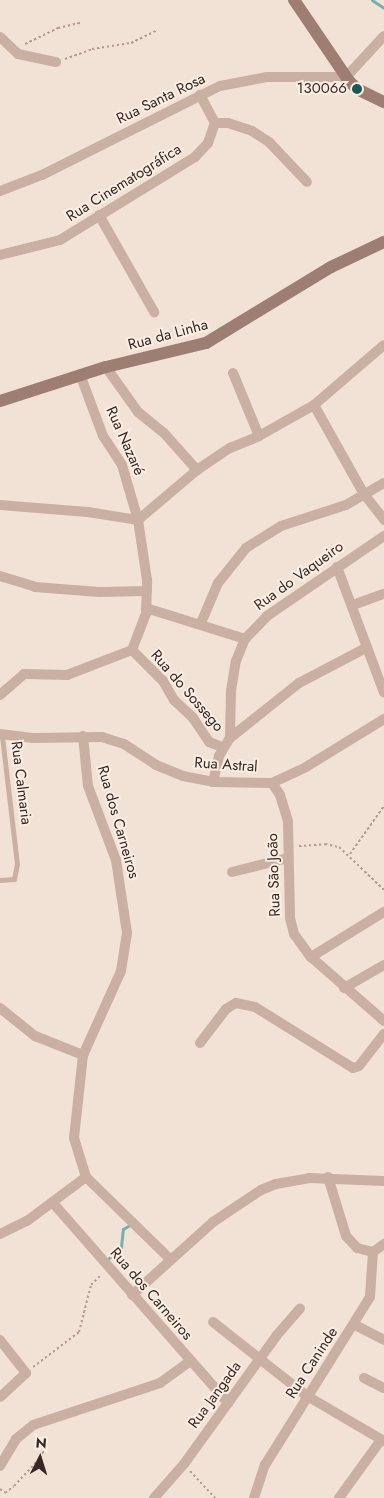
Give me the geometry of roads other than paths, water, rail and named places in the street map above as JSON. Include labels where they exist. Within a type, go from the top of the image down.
[{"type":"street","points":[[294,0],[356,89],[384,102]]},
{"type":"street","points":[[346,77],[384,36]]},
{"type":"street","points":[[0,37],[18,54],[56,62]]},
{"type":"street","name":"Rua Santa Rosa","points":[[0,192],[42,175],[220,86],[267,77],[346,77]]},
{"type":"street","points":[[200,95],[214,123],[228,123],[252,132],[269,142],[307,182]]},
{"type":"street","name":"Rua Cinematográfica","points":[[0,255],[60,240],[195,157],[208,143],[214,123]]},
{"type":"street","points":[[99,215],[154,312]]},
{"type":"street","name":"Rua da Linha","points":[[0,401],[80,374],[206,344],[331,268],[384,242]]},
{"type":"street","points":[[0,505],[88,512],[138,520],[197,470],[230,448],[260,436],[314,405],[384,345]]},
{"type":"street","points":[[106,367],[138,412],[164,433],[197,470]]},
{"type":"street","points":[[232,373],[260,436]]},
{"type":"street","name":"Rua Nazaré","points":[[80,374],[103,436],[122,465],[138,520],[147,591],[146,608],[132,650]]},
{"type":"street","points":[[314,405],[364,494],[384,520]]},
{"type":"street","points":[[201,624],[218,583],[246,548],[281,526],[346,505],[384,483]]},
{"type":"street","name":"Rua do Vaqueiro","points":[[230,738],[231,691],[236,662],[245,639],[267,616],[384,536]]},
{"type":"street","points":[[338,567],[384,693]]},
{"type":"street","points":[[0,576],[36,587],[99,592],[147,591]]},
{"type":"street","points":[[353,604],[384,594]]},
{"type":"street","points":[[146,608],[245,639]]},
{"type":"street","points":[[213,782],[222,748],[230,738],[299,683],[366,648]]},
{"type":"street","points":[[0,695],[24,674],[67,675],[132,650]]},
{"type":"street","name":"Rua do Sossego","points":[[132,650],[163,681],[174,700],[192,718],[209,742],[222,748]]},
{"type":"street","name":"Rua Astral","points":[[1,735],[33,738],[82,736],[112,739],[170,772],[213,782],[272,783],[306,768],[384,719]]},
{"type":"street","name":"Rua dos Carneiros","points":[[82,736],[88,786],[116,860],[127,933],[121,971],[83,1055],[74,1138],[86,1177],[170,1259]]},
{"type":"street","name":"Rua São João","points":[[272,783],[284,805],[289,846],[292,928],[311,957],[344,988],[384,1020]]},
{"type":"street","points":[[232,872],[288,858]]},
{"type":"street","points":[[311,957],[384,912]]},
{"type":"street","points":[[344,988],[384,965]]},
{"type":"street","points":[[200,1043],[226,1009],[236,1003],[255,1007],[354,1068],[359,1066],[384,1034]]},
{"type":"street","points":[[0,1008],[35,1036],[83,1055]]},
{"type":"street","points":[[0,1234],[53,1203],[86,1177]]},
{"type":"street","points":[[328,1177],[346,1236],[357,1248],[373,1252],[384,1244]]},
{"type":"street","points":[[132,1295],[213,1222],[261,1190],[296,1179],[328,1177],[384,1181]]},
{"type":"street","name":"Rua dos Carneiros","points":[[53,1203],[189,1362],[228,1403]]},
{"type":"street","name":"Rua Caninde","points":[[254,1498],[265,1465],[307,1396],[355,1325],[370,1297],[373,1252]]},
{"type":"street","name":"Rua Jangada","points":[[154,1498],[184,1464],[259,1361],[300,1309]]},
{"type":"street","points":[[213,1322],[259,1361],[307,1396],[383,1441],[339,1498]]},
{"type":"street","points":[[355,1325],[384,1340]]},
{"type":"street","points":[[0,1340],[26,1373],[0,1397]]},
{"type":"street","points":[[0,1466],[16,1439],[33,1425],[160,1383],[189,1362]]},
{"type":"street","points":[[364,1378],[384,1388]]},
{"type":"lane","name":"Rua Calmaria","points":[[0,880],[14,879],[17,864],[1,735]]},
{"type":"waterway","points":[[372,0],[384,8]]},
{"type":"waterway","points":[[108,1259],[121,1247],[123,1229],[130,1225]]},
{"type":"place","name":"130066","points":[[357,89]]}]
